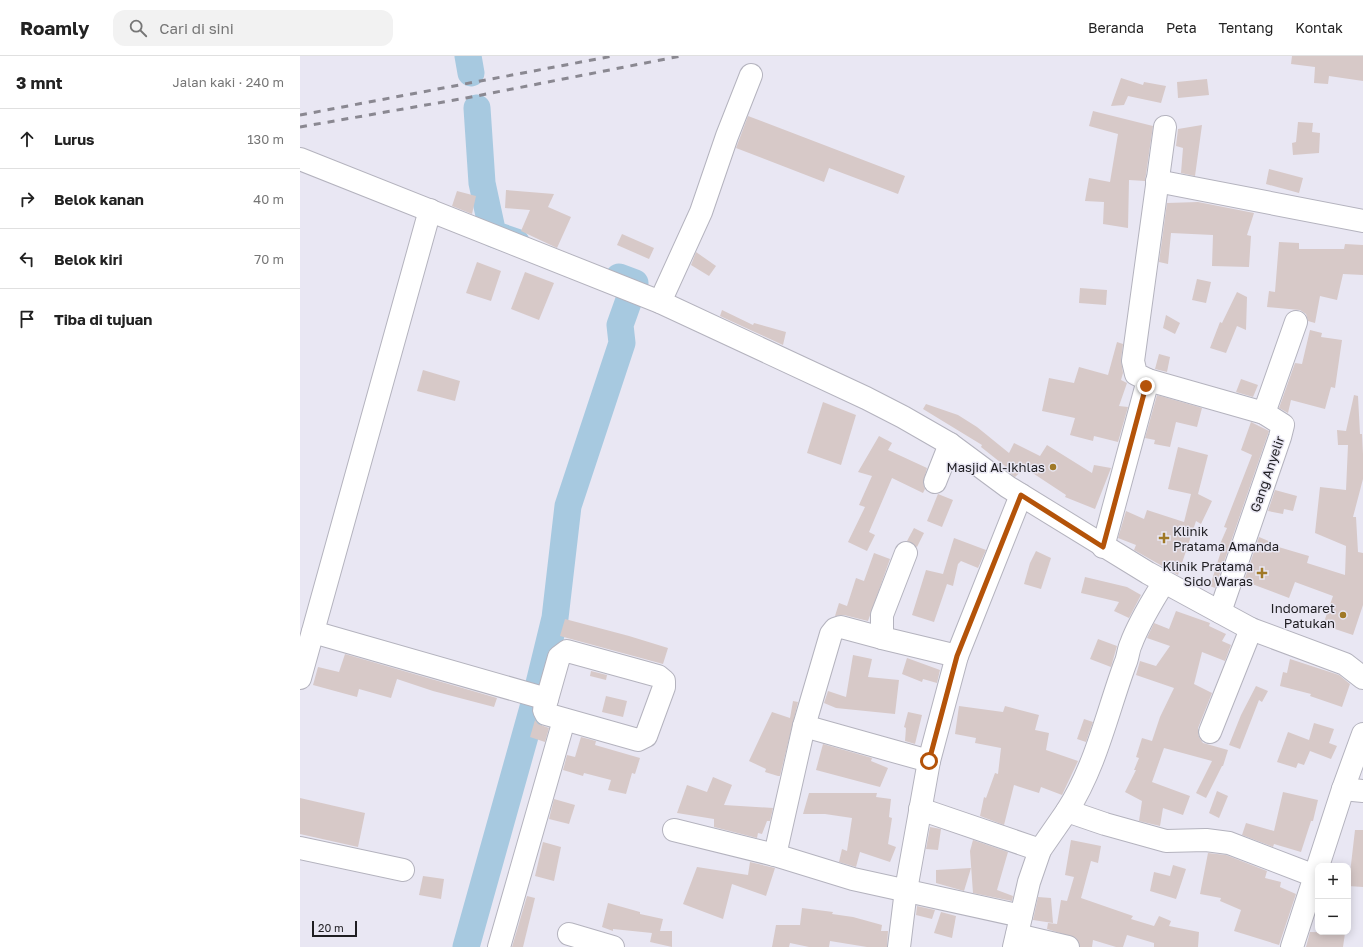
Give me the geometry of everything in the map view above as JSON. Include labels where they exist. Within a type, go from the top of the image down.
[{"type":"street","points":[[660,302],[702,212],[727,136],[751,75]]},
{"type":"street","points":[[1103,547],[1148,380],[1136,374],[1133,361],[1165,127]]},
{"type":"street","points":[[300,159],[660,302],[866,398],[950,444],[1021,495],[1103,547],[1164,582],[1251,629],[1354,662],[1363,678]]},
{"type":"street","points":[[1157,181],[1363,221]]},
{"type":"street","points":[[300,678],[430,210]]},
{"type":"street","points":[[1264,413],[1296,322]]},
{"type":"street","name":"Gang Anyelir","points":[[1148,380],[1264,413],[1281,422],[1283,428],[1220,612]]},
{"type":"street","points":[[935,482],[950,444]]},
{"type":"street","points":[[899,947],[906,890],[929,761],[957,656],[1021,495]]},
{"type":"street","points":[[882,638],[882,614],[906,553]]},
{"type":"street","points":[[1017,933],[1029,882],[1040,850],[1067,811],[1082,784],[1106,727],[1114,693],[1126,664],[1130,644],[1141,621],[1164,582]]},
{"type":"street","points":[[776,855],[804,726],[832,631],[841,627],[957,656]]},
{"type":"street","points":[[1210,732],[1251,629]]},
{"type":"street","points":[[313,632],[539,698]]},
{"type":"street","points":[[567,651],[658,676],[664,681],[664,687],[646,736],[643,739],[638,740],[546,714],[539,698],[559,657],[567,651]]},
{"type":"street","points":[[499,947],[564,720]]},
{"type":"street","points":[[804,726],[929,761]]},
{"type":"street","points":[[1320,863],[1353,790],[1363,734]]},
{"type":"street","points":[[920,809],[1040,850]]},
{"type":"street","points":[[1067,811],[1105,824],[1166,841],[1206,840],[1229,843],[1315,869]]},
{"type":"street","points":[[674,830],[776,855],[853,879],[906,890],[1017,933],[1068,947]]},
{"type":"street","points":[[300,848],[403,870]]},
{"type":"street","points":[[1292,947],[1315,876]]},
{"type":"street","points":[[569,934],[613,947]]},
{"type":"building","points":[[1292,56],[1363,56],[1363,81],[1329,76],[1328,84],[1314,83],[1315,67],[1291,64]]},
{"type":"building","points":[[1121,78],[1143,85],[1144,82],[1166,86],[1161,103],[1128,96],[1124,105],[1111,106]]},
{"type":"building","points":[[1207,79],[1209,95],[1178,98],[1177,82]]},
{"type":"building","points":[[1093,111],[1153,126],[1145,181],[1129,180],[1128,228],[1103,224],[1104,202],[1085,201],[1089,178],[1110,182],[1118,134],[1089,126]]},
{"type":"building","points":[[748,116],[905,176],[898,194],[829,168],[824,182],[736,148]]},
{"type":"building","points":[[1298,122],[1313,123],[1312,132],[1320,133],[1319,153],[1293,155],[1292,143],[1296,142]]},
{"type":"building","points":[[1202,125],[1195,176],[1181,173],[1183,148],[1176,146],[1178,129]]},
{"type":"building","points":[[1269,169],[1303,178],[1299,193],[1266,184]]},
{"type":"building","points":[[506,190],[554,194],[548,207],[571,217],[557,248],[521,231],[530,210],[505,208]]},
{"type":"building","points":[[457,191],[476,196],[472,214],[452,206]]},
{"type":"building","points":[[1198,202],[1254,213],[1247,235],[1251,236],[1249,267],[1212,266],[1213,235],[1171,233],[1168,264],[1159,262],[1167,203]]},
{"type":"building","points":[[622,234],[654,248],[649,259],[617,245]]},
{"type":"building","points":[[1279,242],[1299,243],[1299,249],[1344,249],[1345,244],[1363,245],[1363,275],[1343,274],[1337,300],[1320,296],[1315,323],[1308,321],[1306,314],[1300,310],[1267,307],[1269,291],[1275,292]]},
{"type":"building","points":[[696,252],[716,266],[709,276],[691,265]]},
{"type":"building","points":[[477,262],[501,271],[491,301],[466,293]]},
{"type":"building","points":[[525,272],[554,283],[539,320],[511,309]]},
{"type":"building","points":[[1197,279],[1211,282],[1206,303],[1192,300]]},
{"type":"building","points":[[1080,288],[1107,290],[1106,305],[1079,303]]},
{"type":"building","points":[[1237,292],[1247,297],[1246,330],[1237,326],[1226,353],[1210,348],[1220,322],[1222,323]]},
{"type":"building","points":[[722,310],[753,325],[754,323],[786,332],[783,345],[720,316]]},
{"type":"building","points":[[1166,315],[1180,323],[1175,334],[1163,328]]},
{"type":"building","points":[[1310,330],[1322,333],[1321,337],[1342,340],[1335,388],[1331,387],[1325,409],[1291,400],[1288,413],[1279,408],[1295,363],[1302,364]]},
{"type":"building","points":[[1117,342],[1123,344],[1121,360],[1123,373],[1121,380],[1127,383],[1119,406],[1128,407],[1118,442],[1094,436],[1093,441],[1070,435],[1075,418],[1042,411],[1049,378],[1074,383],[1079,367],[1108,375]]},
{"type":"building","points":[[1159,354],[1170,357],[1167,372],[1155,369]]},
{"type":"building","points":[[423,370],[460,381],[455,401],[417,391]]},
{"type":"building","points":[[1241,379],[1258,385],[1253,397],[1236,392]]},
{"type":"building","points":[[1157,395],[1202,408],[1197,427],[1176,422],[1170,447],[1154,444],[1155,440],[1145,438]]},
{"type":"building","points":[[1354,395],[1358,396],[1360,434],[1362,434],[1363,454],[1363,479],[1353,517],[1356,517],[1358,552],[1363,553],[1363,605],[1353,635],[1323,625],[1333,596],[1295,582],[1289,598],[1244,581],[1259,537],[1271,542],[1265,543],[1309,556],[1307,563],[1345,575],[1346,546],[1315,533],[1320,487],[1346,490],[1348,445],[1338,445],[1337,430],[1346,431]]},
{"type":"building","points":[[823,402],[856,415],[841,465],[807,453]]},
{"type":"building","points":[[926,404],[958,415],[977,427],[1009,453],[1014,443],[1040,456],[1047,445],[1092,473],[1094,465],[1111,468],[1095,509],[1065,497],[1066,495],[1025,468],[1015,477],[1003,468],[1005,466],[981,447],[982,445],[923,409]]},
{"type":"building","points":[[1251,422],[1269,431],[1215,588],[1210,586],[1223,545],[1220,544],[1227,528],[1224,527],[1252,455],[1241,450]]},
{"type":"building","points":[[879,436],[892,443],[888,450],[927,468],[923,483],[925,489],[923,493],[892,478],[869,532],[875,535],[867,551],[848,542],[865,507],[859,505],[872,476],[858,472]]},
{"type":"building","points":[[1178,447],[1208,455],[1198,494],[1212,501],[1201,524],[1196,521],[1178,575],[1134,550],[1136,545],[1118,538],[1126,511],[1144,519],[1147,510],[1184,522],[1191,494],[1168,489]]},
{"type":"building","points":[[1275,490],[1297,496],[1293,511],[1284,509],[1283,514],[1268,511]]},
{"type":"building","points":[[938,494],[953,500],[942,527],[927,521]]},
{"type":"building","points":[[914,528],[924,533],[917,547],[907,541]]},
{"type":"building","points":[[954,538],[986,550],[978,568],[961,561],[958,564],[953,586],[947,584],[934,622],[912,615],[926,570],[943,574]]},
{"type":"building","points":[[1036,551],[1051,558],[1041,589],[1024,584],[1030,563]]},
{"type":"building","points":[[874,553],[890,559],[868,621],[844,615],[835,616],[839,603],[847,606],[856,578],[864,581]]},
{"type":"building","points":[[1085,577],[1127,587],[1141,595],[1129,618],[1114,611],[1119,602],[1081,593]]},
{"type":"building","points":[[1176,611],[1210,623],[1209,626],[1226,634],[1222,641],[1231,645],[1225,661],[1202,652],[1194,684],[1212,693],[1198,728],[1200,739],[1203,743],[1228,750],[1223,766],[1206,798],[1196,793],[1212,761],[1164,748],[1152,782],[1190,796],[1183,815],[1163,808],[1160,826],[1139,821],[1142,801],[1125,792],[1136,770],[1134,770],[1139,758],[1136,757],[1142,738],[1152,741],[1160,717],[1174,688],[1136,675],[1140,661],[1156,666],[1170,646],[1147,638],[1154,623],[1169,629]]},
{"type":"building","points":[[565,619],[668,648],[663,664],[560,636]]},
{"type":"building","points":[[1098,639],[1117,646],[1111,667],[1090,659]]},
{"type":"building","points":[[345,654],[497,698],[494,707],[433,691],[397,679],[391,698],[359,689],[357,697],[313,685],[318,667],[339,672]]},
{"type":"building","points":[[853,655],[872,659],[868,677],[899,680],[895,714],[836,708],[824,703],[828,691],[846,697]]},
{"type":"building","points":[[907,658],[940,670],[937,683],[923,679],[922,682],[902,674]]},
{"type":"building","points":[[1290,659],[1339,675],[1350,684],[1342,707],[1310,696],[1311,694],[1280,686],[1283,672],[1287,673]]},
{"type":"building","points":[[591,671],[607,675],[606,680],[590,676]]},
{"type":"building","points":[[1256,686],[1268,691],[1262,702],[1259,700],[1240,749],[1229,745],[1241,715]]},
{"type":"building","points":[[606,696],[627,701],[623,717],[602,712]]},
{"type":"building","points":[[793,701],[798,702],[780,776],[778,776],[765,772],[766,769],[749,761],[772,712],[790,718]]},
{"type":"building","points":[[959,706],[1003,712],[1005,706],[1039,715],[1035,730],[1049,733],[1046,750],[1078,761],[1062,795],[1041,787],[1039,793],[1014,785],[1004,825],[980,816],[984,797],[986,798],[995,773],[998,774],[1001,748],[975,743],[976,738],[955,734]]},
{"type":"building","points":[[908,712],[922,715],[915,744],[905,741],[906,728],[904,727]]},
{"type":"building","points":[[1084,719],[1093,722],[1086,742],[1077,739]]},
{"type":"building","points":[[535,720],[538,724],[549,728],[545,742],[530,737]]},
{"type":"building","points":[[1314,723],[1334,729],[1329,743],[1337,746],[1331,759],[1310,751],[1304,765],[1298,763],[1296,768],[1277,762],[1288,732],[1309,740]]},
{"type":"building","points":[[581,737],[596,741],[595,745],[640,758],[635,774],[632,773],[626,794],[608,790],[611,780],[584,773],[583,776],[563,770],[567,755],[575,757]]},
{"type":"building","points":[[823,744],[872,758],[871,761],[888,768],[880,787],[816,770]]},
{"type":"building","points":[[713,777],[732,785],[724,805],[773,808],[770,821],[767,821],[762,834],[758,833],[757,838],[714,827],[714,819],[677,813],[687,785],[707,792]]},
{"type":"building","points":[[1217,791],[1228,796],[1219,818],[1209,813]]},
{"type":"building","points":[[1283,792],[1318,800],[1313,821],[1311,821],[1301,852],[1274,844],[1273,847],[1242,835],[1246,823],[1274,831]]},
{"type":"building","points":[[809,793],[877,793],[876,797],[891,799],[889,817],[892,818],[888,844],[896,847],[890,862],[860,852],[856,867],[839,862],[842,849],[847,851],[852,818],[825,814],[803,814]]},
{"type":"building","points":[[300,798],[365,813],[358,847],[300,834]]},
{"type":"building","points":[[554,799],[575,805],[569,824],[549,819]]},
{"type":"building","points":[[930,827],[941,829],[938,850],[926,849]]},
{"type":"building","points":[[1355,830],[1363,830],[1363,887],[1351,886],[1351,864]]},
{"type":"building","points":[[973,840],[1008,852],[997,890],[1013,896],[1012,901],[973,893],[970,851]]},
{"type":"building","points":[[1071,840],[1101,846],[1098,863],[1091,861],[1081,898],[1133,916],[1131,919],[1154,926],[1159,916],[1171,921],[1169,926],[1199,932],[1198,947],[1154,947],[1154,943],[1127,935],[1123,947],[1116,947],[1093,940],[1092,947],[1080,947],[1076,938],[1047,929],[1048,923],[1057,924],[1061,900],[1067,901],[1074,877],[1065,875]]},
{"type":"building","points":[[543,842],[561,847],[554,881],[535,876]]},
{"type":"building","points":[[1208,853],[1226,855],[1267,871],[1265,878],[1281,882],[1280,887],[1296,894],[1279,945],[1234,931],[1241,910],[1220,901],[1221,898],[1200,894]]},
{"type":"building","points":[[750,862],[775,868],[766,896],[732,884],[723,919],[683,904],[697,867],[748,875]]},
{"type":"building","points":[[1173,865],[1186,869],[1176,899],[1150,891],[1154,872],[1170,876]]},
{"type":"building","points":[[971,868],[964,891],[936,883],[936,870]]},
{"type":"building","points":[[423,876],[444,879],[441,899],[419,895]]},
{"type":"building","points":[[527,896],[535,898],[523,947],[512,947]]},
{"type":"building","points":[[1038,897],[1051,898],[1053,923],[1033,920]]},
{"type":"building","points":[[608,903],[640,912],[640,914],[663,919],[660,931],[672,931],[672,947],[650,942],[652,933],[613,929],[613,931],[602,927]]},
{"type":"building","points":[[917,906],[935,910],[932,919],[916,915]]},
{"type":"building","points":[[802,908],[833,912],[832,914],[853,917],[882,925],[881,931],[888,931],[887,947],[867,947],[830,941],[829,947],[809,947],[790,943],[789,947],[772,947],[776,925],[800,925]]},
{"type":"building","points":[[941,912],[956,916],[952,938],[934,933]]},
{"type":"building","points":[[1310,932],[1315,932],[1315,935],[1345,935],[1343,947],[1306,947]]},
{"type":"waterway","points":[[468,56],[471,73]]},
{"type":"waterway","points":[[477,108],[482,183],[493,234],[516,242]]},
{"type":"waterway","points":[[466,947],[534,704],[555,618],[568,506],[622,343],[620,325],[635,283],[619,277]]},
{"type":"railway","points":[[300,115],[613,56]]},
{"type":"railway","points":[[300,127],[466,98],[681,56]]},
{"type":"place","name":"Masjid Al-Ikhlas","points":[[1053,467]]},
{"type":"place","name":"Klinik Pratama Amanda","points":[[1164,538]]},
{"type":"place","name":"Klinik Pratama Sido Waras","points":[[1262,573]]},
{"type":"place","name":"Indomaret Patukan","points":[[1343,615]]},
{"type":"route","points":[[929,761],[957,656],[1021,495],[1103,547],[1146,386]]}]
